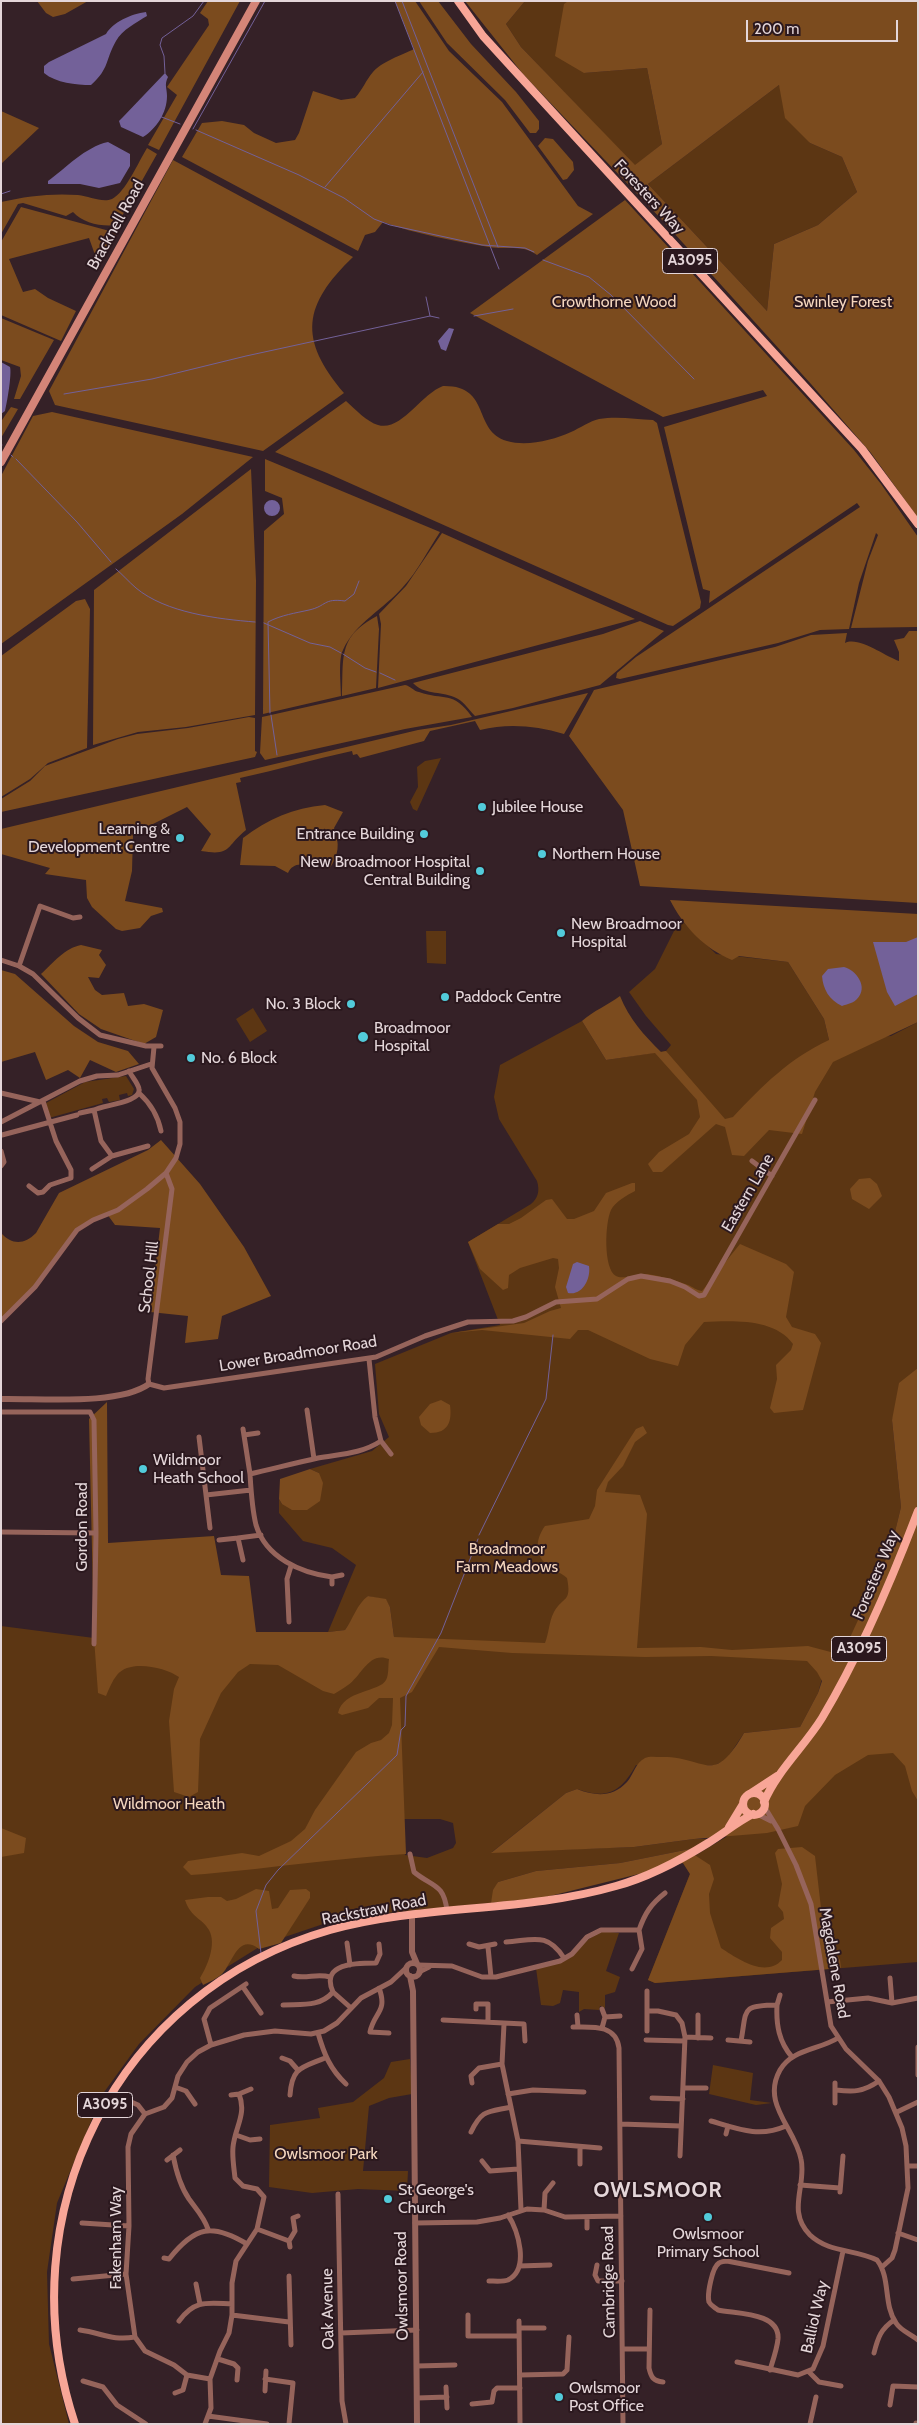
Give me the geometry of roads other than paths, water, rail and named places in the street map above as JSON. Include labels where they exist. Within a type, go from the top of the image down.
[{"type":"main road","name":"Bracknell Road","points":[[1,462],[256,1]]},
{"type":"main road","name":"Foresters Way","points":[[458,1],[483,36],[862,449],[918,524]]},
{"type":"main road","name":"Foresters Way","points":[[764,1804],[778,1776],[809,1738],[851,1666],[892,1575],[918,1511]]},
{"type":"main road","name":"Foresters Way","points":[[750,1794],[778,1776]]},
{"type":"main road","points":[[750,1794],[758,1794],[764,1804],[755,1814],[746,1811],[743,1804],[744,1798],[750,1794]]},
{"type":"main road","name":"Rackstraw Road","points":[[728,1829],[743,1804]]},
{"type":"main road","name":"Rackstraw Road","points":[[75,2424],[62,2379],[55,2335],[53,2292],[56,2245],[64,2207],[75,2168],[89,2136],[114,2091],[139,2056],[168,2023],[207,1991],[240,1969],[278,1949],[322,1932],[350,1925],[412,1915],[560,1899],[621,1885],[677,1862],[755,1814]]},
{"type":"street","points":[[19,966],[40,906],[73,918],[80,917]]},
{"type":"street","points":[[1,960],[19,966],[33,974],[78,1018],[100,1035],[154,1047],[161,1046]]},
{"type":"street","points":[[1,1321],[35,1287],[77,1230],[93,1220],[118,1210],[166,1173],[176,1158],[179,1150],[180,1122],[175,1108],[154,1073],[151,1064],[154,1047]]},
{"type":"street","points":[[1,1122],[80,1081],[130,1071],[151,1064]]},
{"type":"street","points":[[130,1071],[139,1088],[139,1093],[159,1120],[162,1131]]},
{"type":"street","points":[[1,1093],[41,1102]]},
{"type":"street","points":[[2,1135],[134,1099],[139,1093]]},
{"type":"street","name":"Eastern Lane","points":[[701,1296],[707,1291],[815,1100]]},
{"type":"street","points":[[29,1186],[38,1193],[43,1192],[50,1185],[71,1178],[71,1170],[56,1141],[50,1121],[41,1102]]},
{"type":"street","points":[[94,1110],[101,1141],[112,1156]]},
{"type":"street","points":[[92,1169],[112,1156],[148,1146]]},
{"type":"street","points":[[1,1151],[4,1162],[1,1166]]},
{"type":"street","points":[[752,1161],[772,1176]]},
{"type":"street","name":"School Hill","points":[[149,1384],[148,1373],[172,1189],[166,1173]]},
{"type":"street","name":"Lower Broadmoor Road","points":[[1,1399],[105,1397],[136,1392],[149,1384],[158,1388],[168,1387],[369,1359],[399,1349],[425,1336],[468,1322],[513,1320],[526,1317],[548,1304],[597,1299],[628,1279],[641,1276],[670,1281],[701,1296]]},
{"type":"street","points":[[369,1359],[375,1417],[381,1442],[391,1454]]},
{"type":"street","points":[[307,1410],[314,1459]]},
{"type":"street","name":"Gordon Road","points":[[1,1412],[90,1412],[94,1420],[96,1533],[94,1644]]},
{"type":"street","points":[[300,1421],[308,1420]]},
{"type":"street","points":[[243,1429],[256,1526],[261,1535],[279,1557],[291,1566],[332,1577],[342,1575]]},
{"type":"street","points":[[244,1435],[258,1433]]},
{"type":"street","points":[[199,1437],[210,1528]]},
{"type":"street","points":[[250,1474],[314,1459],[355,1453],[381,1442]]},
{"type":"street","points":[[206,1495],[251,1490]]},
{"type":"street","points":[[1,1532],[96,1533]]},
{"type":"street","points":[[219,1540],[261,1535]]},
{"type":"street","points":[[238,1538],[243,1560]]},
{"type":"street","points":[[288,1622],[287,1579],[291,1566]]},
{"type":"street","points":[[332,1577],[332,1584]]},
{"type":"street","name":"Magdalene Road","points":[[764,1804],[796,1865],[811,1904],[832,2026],[846,2050],[879,2081],[897,2112],[906,2146],[908,2188],[892,2258],[882,2267]]},
{"type":"street","points":[[755,1814],[774,1823]]},
{"type":"street","points":[[410,1854],[414,1872],[434,1883],[444,1895],[447,1911]]},
{"type":"street","points":[[632,1968],[642,1949],[640,1930],[647,1910],[665,1893]]},
{"type":"street","points":[[406,1967],[412,1952],[412,1915]]},
{"type":"street","points":[[406,1967],[412,1963],[452,1966],[482,1977],[491,1978],[555,1963],[572,1954],[587,1937],[601,1930],[640,1930]]},
{"type":"street","points":[[506,1942],[545,1940],[553,1943],[564,1958]]},
{"type":"street","points":[[347,1944],[350,1965]]},
{"type":"street","points":[[351,2008],[333,1992],[330,1977],[336,1969],[350,1965],[376,1963],[380,1954],[379,1944]]},
{"type":"street","points":[[468,1944],[488,1947],[495,1944]]},
{"type":"street","points":[[488,1947],[491,1978]]},
{"type":"street","points":[[412,1952],[417,1964]]},
{"type":"street","name":"Owlsmoor Road","points":[[413,1998],[419,1973],[417,1964]]},
{"type":"street","points":[[410,1976],[432,1966]]},
{"type":"street","name":"Owlsmoor Road","points":[[406,1967],[410,1976],[413,1998],[417,2424]]},
{"type":"street","name":"Fakenham Way","points":[[135,2336],[126,2274],[129,2226],[128,2147],[131,2134],[146,2114],[164,2107],[172,2098],[178,2076],[187,2062],[198,2052],[211,2045],[244,2036],[274,2031],[293,2034],[318,2033],[337,2023],[361,1998],[397,1977],[406,1967]]},
{"type":"street","points":[[294,1976],[310,1977],[320,1973],[330,1977]]},
{"type":"street","name":"Fakenham Way","points":[[397,1977],[410,1976]]},
{"type":"street","points":[[890,1978],[892,2003]]},
{"type":"street","points":[[211,2045],[204,2019],[210,2008],[245,1985],[261,2014]]},
{"type":"street","points":[[380,1988],[384,1999],[382,2009],[372,2022],[370,2032],[389,2034]]},
{"type":"street","points":[[647,2031],[648,1991]]},
{"type":"street","points":[[283,2005],[316,2004],[326,2000],[333,1992]]},
{"type":"street","points":[[780,1996],[776,2021],[784,2048],[792,2057]]},
{"type":"street","points":[[827,2002],[868,1998],[892,2003],[918,1998]]},
{"type":"street","points":[[476,2009],[476,2004],[488,2004],[488,2022]]},
{"type":"street","points":[[741,2041],[744,2015],[750,2008],[759,2005],[778,2005]]},
{"type":"street","points":[[577,2015],[576,2027],[602,2028],[605,2017],[602,2009]]},
{"type":"street","points":[[648,2011],[676,2015],[682,2023],[684,2039],[684,2088],[680,2156]]},
{"type":"street","points":[[698,2015],[698,2038]]},
{"type":"street","points":[[605,2017],[620,2016]]},
{"type":"street","points":[[443,2020],[524,2024],[525,2041]]},
{"type":"street","points":[[504,2024],[502,2064],[518,2141],[521,2210]]},
{"type":"street","name":"Cambridge Road","points":[[602,2028],[610,2032],[618,2043],[623,2424]]},
{"type":"street","points":[[318,2033],[325,2058],[335,2074],[346,2084]]},
{"type":"street","points":[[646,2040],[711,2038]]},
{"type":"street","points":[[838,2038],[826,2046],[800,2052],[792,2057],[781,2069],[774,2087],[778,2112],[799,2149],[802,2162],[797,2200],[800,2220],[808,2233],[825,2246],[869,2256],[877,2260],[882,2267],[894,2320],[906,2333],[918,2340]]},
{"type":"street","points":[[728,2040],[750,2042]]},
{"type":"street","points":[[918,2047],[918,2075]]},
{"type":"street","points":[[282,2058],[290,2061],[297,2069]]},
{"type":"street","points":[[290,2095],[291,2079],[297,2069],[325,2058]]},
{"type":"street","points":[[472,2083],[472,2076],[480,2068],[502,2064]]},
{"type":"street","points":[[836,2090],[859,2092],[867,2090],[879,2081]]},
{"type":"street","points":[[835,2083],[835,2103]]},
{"type":"street","points":[[175,2088],[186,2091],[195,2104]]},
{"type":"street","points":[[684,2088],[706,2088]]},
{"type":"street","points":[[231,2095],[251,2089]]},
{"type":"street","points":[[508,2094],[533,2090],[584,2092]]},
{"type":"street","points":[[205,2424],[212,2399],[210,2379],[229,2333],[232,2316],[232,2283],[236,2261],[257,2229],[264,2197],[257,2189],[243,2186],[236,2178],[233,2146],[243,2114],[243,2104],[239,2094]]},
{"type":"street","points":[[652,2098],[683,2099]]},
{"type":"street","points":[[129,2101],[138,2105],[146,2114]]},
{"type":"street","points":[[897,2112],[918,2102]]},
{"type":"street","points":[[471,2132],[478,2117],[486,2112],[511,2107]]},
{"type":"street","points":[[711,2121],[760,2134],[772,2132],[786,2126]]},
{"type":"street","points":[[620,2124],[681,2126]]},
{"type":"street","points":[[726,2134],[728,2126]]},
{"type":"street","points":[[236,2135],[250,2140],[260,2139]]},
{"type":"street","points":[[518,2141],[600,2148]]},
{"type":"street","points":[[580,2147],[580,2164]]},
{"type":"street","points":[[168,2160],[180,2150]]},
{"type":"street","points":[[173,2155],[177,2177],[188,2198],[204,2218],[208,2229]]},
{"type":"street","points":[[800,2186],[840,2190],[843,2156]]},
{"type":"street","points":[[482,2161],[490,2171],[518,2169]]},
{"type":"street","points":[[908,2166],[918,2166]]},
{"type":"street","points":[[544,2210],[545,2193],[553,2183]]},
{"type":"street","name":"Oak Avenue","points":[[338,2194],[342,2400],[346,2424]]},
{"type":"street","points":[[415,2223],[477,2222],[521,2210],[544,2210],[565,2217],[621,2216]]},
{"type":"street","points":[[488,2281],[507,2281],[516,2274],[520,2266],[518,2236],[508,2214]]},
{"type":"street","points":[[257,2229],[290,2244],[295,2231],[293,2218],[298,2216]]},
{"type":"street","points":[[587,2217],[587,2228]]},
{"type":"street","points":[[82,2223],[129,2226]]},
{"type":"street","points":[[164,2258],[169,2259],[181,2244],[208,2229],[227,2232],[247,2244]]},
{"type":"street","points":[[898,2233],[918,2240]]},
{"type":"street","name":"Balliol Way","points":[[737,2362],[798,2375],[809,2372],[816,2366],[823,2346],[843,2251]]},
{"type":"street","points":[[770,2370],[778,2339],[773,2323],[765,2319],[718,2310],[711,2306],[709,2291],[715,2267],[719,2262],[726,2261],[789,2273]]},
{"type":"street","points":[[596,2265],[595,2275],[598,2281],[622,2281]]},
{"type":"street","points":[[520,2266],[550,2266]]},
{"type":"street","points":[[73,2279],[126,2274]]},
{"type":"street","points":[[289,2276],[290,2345]]},
{"type":"street","points":[[196,2284],[200,2304]]},
{"type":"street","points":[[180,2321],[186,2311],[200,2304],[232,2304]]},
{"type":"street","points":[[650,2310],[650,2376],[656,2381],[662,2382]]},
{"type":"street","points":[[468,2315],[468,2336],[519,2336]]},
{"type":"street","points":[[232,2316],[289,2322]]},
{"type":"street","points":[[874,2352],[878,2335],[884,2327],[894,2320]]},
{"type":"street","points":[[519,2321],[520,2424]]},
{"type":"street","points":[[519,2328],[544,2328]]},
{"type":"street","points":[[80,2330],[95,2332],[106,2338],[124,2339],[135,2336],[145,2351],[174,2365],[187,2375],[210,2379]]},
{"type":"street","points":[[341,2333],[417,2330]]},
{"type":"street","points":[[520,2375],[563,2374],[567,2370],[569,2337]]},
{"type":"street","points":[[622,2350],[650,2349]]},
{"type":"street","points":[[218,2358],[234,2364],[238,2368],[237,2380]]},
{"type":"street","points":[[417,2366],[455,2365]]},
{"type":"street","points":[[265,2391],[266,2370]]},
{"type":"street","points":[[809,2372],[819,2382],[841,2386]]},
{"type":"street","points":[[175,2393],[183,2390],[187,2375]]},
{"type":"street","points":[[266,2379],[292,2383],[289,2424]]},
{"type":"street","points":[[83,2381],[103,2387],[116,2405],[144,2423]]},
{"type":"street","points":[[890,2405],[892,2386],[918,2387]]},
{"type":"street","points":[[446,2387],[447,2408]]},
{"type":"street","points":[[472,2404],[492,2402],[494,2391],[497,2388],[520,2388]]},
{"type":"street","points":[[810,2424],[816,2397]]},
{"type":"street","points":[[417,2398],[446,2398]]},
{"type":"street","points":[[208,2416],[267,2424]]},
{"type":"waterway","points":[[165,73],[164,56],[160,45],[162,38],[193,16],[204,1]]},
{"type":"waterway","points":[[193,129],[265,1]]},
{"type":"waterway","points":[[395,1],[499,269]]},
{"type":"waterway","points":[[402,1],[498,247]]},
{"type":"waterway","points":[[325,187],[423,72]]},
{"type":"waterway","points":[[159,116],[180,124]]},
{"type":"waterway","points":[[196,130],[299,175],[344,198],[374,219],[390,225],[482,245],[525,248],[534,252]]},
{"type":"waterway","points":[[1,194],[10,191]]},
{"type":"waterway","points":[[543,260],[589,277],[611,295],[694,379]]},
{"type":"waterway","points":[[426,297],[430,316]]},
{"type":"waterway","points":[[474,316],[513,309]]},
{"type":"waterway","points":[[64,394],[152,379],[246,356],[430,316],[439,318]]},
{"type":"waterway","points":[[16,459],[77,522],[111,562]]},
{"type":"waterway","points":[[116,569],[148,597],[177,609],[209,617],[255,622]]},
{"type":"waterway","points":[[270,713],[268,622],[315,608],[329,601],[345,601],[354,594],[359,581]]},
{"type":"waterway","points":[[264,623],[310,643],[330,647],[341,653]]},
{"type":"waterway","points":[[343,654],[365,668],[376,672]]},
{"type":"waterway","points":[[380,673],[395,680]]},
{"type":"waterway","points":[[271,715],[277,755]]},
{"type":"waterway","points":[[479,1535],[546,1399],[553,1335]]},
{"type":"waterway","points":[[261,1953],[256,1911],[266,1885],[278,1870],[397,1755],[401,1730],[405,1726],[406,1696],[441,1633],[478,1539]]},
{"type":"place","name":"Jubilee House","points":[[482,807]]},
{"type":"place","name":"Entrance Building","points":[[424,834]]},
{"type":"place","name":"Learning & Development Centre","points":[[180,838]]},
{"type":"place","name":"Northern House","points":[[542,854]]},
{"type":"place","name":"New Broadmoor Hospital Central Building","points":[[480,871]]},
{"type":"place","name":"New Broadmoor Hospital","points":[[561,933]]},
{"type":"place","name":"Paddock Centre","points":[[445,997]]},
{"type":"place","name":"No. 3 Block","points":[[351,1004]]},
{"type":"place","name":"Broadmoor Hospital","points":[[363,1037]]},
{"type":"place","name":"No. 6 Block","points":[[191,1058]]},
{"type":"place","name":"Wildmoor Heath School","points":[[143,1469]]},
{"type":"place","name":"St George's Church","points":[[388,2199]]},
{"type":"place","name":"Owlsmoor Primary School","points":[[708,2217]]},
{"type":"place","name":"Owlsmoor Post Office","points":[[559,2397]]},
{"type":"district","name":"OWLSMOOR","points":[[658,2191]]},
{"type":"park label","name":"Crowthorne Wood","points":[[614,302]]},
{"type":"park label","name":"Swinley Forest","points":[[843,302]]},
{"type":"park label","name":"Broadmoor Farm Meadows","points":[[507,1558]]},
{"type":"park label","name":"Wildmoor Heath","points":[[169,1804]]},
{"type":"park label","name":"Owlsmoor Park","points":[[326,2154]]}]
